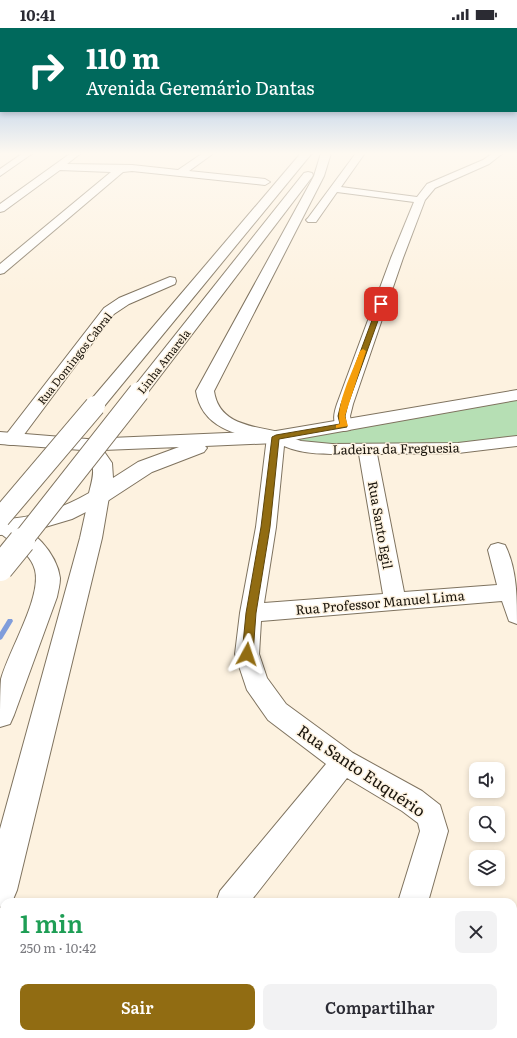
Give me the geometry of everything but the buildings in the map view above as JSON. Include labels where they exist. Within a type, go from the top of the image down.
[{"type":"main road","name":"Linha Amarela","points":[[3,524],[94,406],[267,200]]},
{"type":"main road","name":"Linha Amarela","points":[[0,568],[288,200]]},
{"type":"main road","points":[[276,437],[238,428],[217,417],[209,410],[205,400],[205,392],[306,200]]},
{"type":"main road","points":[[6,439],[87,445],[276,437],[517,395]]},
{"type":"main road","points":[[3,524],[69,513],[99,497],[145,468],[164,459],[227,439]]},
{"type":"main road","points":[[0,890],[89,546],[105,469],[101,460],[87,445]]},
{"type":"main road","points":[[0,715],[45,597],[48,578],[43,560],[24,539],[3,524]]},
{"type":"street","points":[[0,270],[83,200]]},
{"type":"street","points":[[312,220],[327,200]]},
{"type":"street","points":[[344,426],[342,416],[347,397],[420,200]]},
{"type":"street","points":[[0,209],[4,202]]},
{"type":"street","name":"Rua Domingos Cabral","points":[[6,439],[109,311],[124,301],[170,280]]},
{"type":"street","name":"Ladeira da Freguesia","points":[[276,437],[298,446],[332,449],[458,448],[517,441]]},
{"type":"street","name":"Rua Santo Euquério","points":[[276,437],[266,527],[251,613],[247,654],[256,683],[277,712],[344,762],[412,801],[430,815],[434,831],[414,898]]},
{"type":"street","name":"Rua Santo Egil","points":[[367,449],[395,601]]},
{"type":"street","points":[[498,550],[509,592],[517,615]]},
{"type":"street","name":"Rua Professor Manuel Lima","points":[[251,613],[509,592]]},
{"type":"street","points":[[234,898],[344,762]]},
{"type":"green space","points":[[517,397],[517,439],[455,444],[328,445],[308,443],[289,438]]},
{"type":"waterway","points":[[0,637],[10,621]]},
{"type":"slow traffic","points":[[339,427],[344,426],[342,416],[345,404],[363,351]]},
{"type":"route","points":[[247,654],[251,613],[266,527],[276,437],[344,426],[342,416],[345,404],[381,304]]}]
